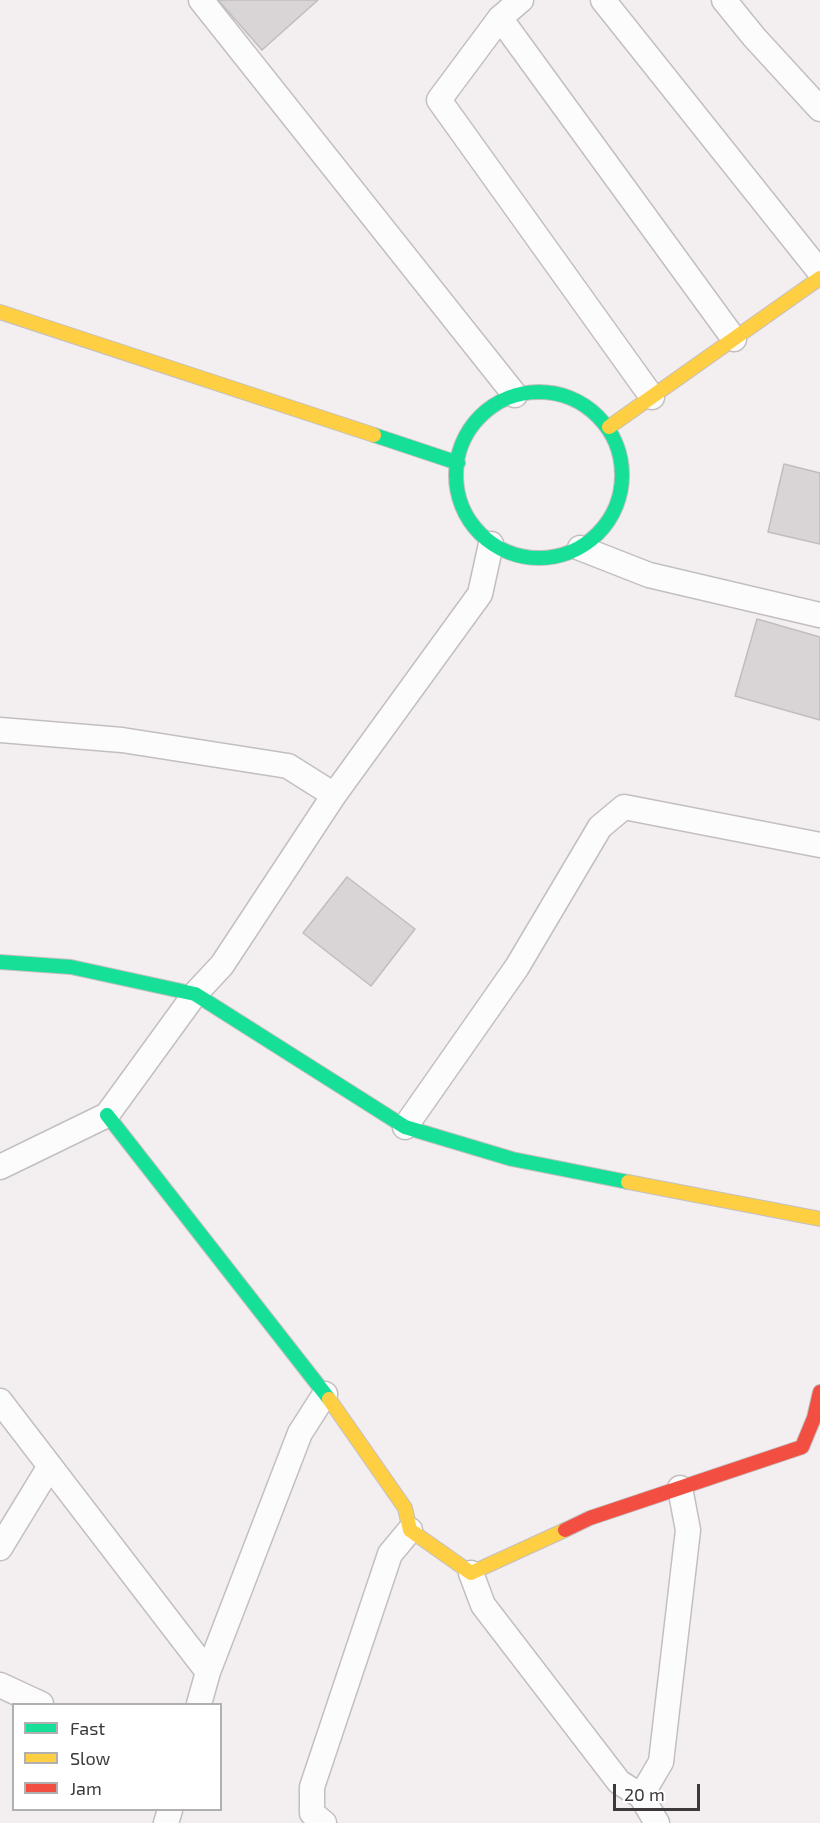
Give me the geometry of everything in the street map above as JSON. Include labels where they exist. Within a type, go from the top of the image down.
[{"type":"street","points":[[201,0],[515,395]]},
{"type":"street","points":[[521,0],[500,18],[439,100],[652,397]]},
{"type":"street","points":[[603,0],[820,272]]},
{"type":"street","points":[[724,0],[754,37],[820,109]]},
{"type":"street","points":[[500,18],[734,339]]},
{"type":"street","points":[[609,427],[820,278]]},
{"type":"street","points":[[0,312],[458,463]]},
{"type":"street","points":[[553,393],[570,398],[587,407],[609,427],[620,452],[622,489],[617,507],[608,523],[595,537],[580,548],[563,556],[544,559],[507,553],[491,544],[477,532],[459,499],[455,481],[461,444],[470,428],[483,414],[515,395],[553,393]]},
{"type":"street","points":[[0,1167],[107,1115],[195,994],[222,965],[334,795],[480,594],[491,544]]},
{"type":"street","points":[[580,548],[649,575],[820,615]]},
{"type":"street","points":[[0,730],[122,740],[288,766],[334,795]]},
{"type":"street","points":[[405,1127],[517,968],[600,827],[624,807],[820,845]]},
{"type":"street","points":[[0,962],[71,968],[195,994],[405,1127],[512,1159],[820,1219]]},
{"type":"street","points":[[107,1115],[325,1394],[405,1508],[410,1530],[471,1573],[483,1605],[620,1782],[641,1796],[657,1823]]},
{"type":"street","points":[[471,1573],[590,1518],[680,1488],[811,1451],[814,1418],[820,1392]]},
{"type":"street","points":[[199,1703],[208,1672],[300,1433],[325,1394]]},
{"type":"street","points":[[0,1401],[208,1672]]},
{"type":"street","points":[[0,1548],[50,1466]]},
{"type":"street","points":[[641,1796],[661,1762],[688,1530],[680,1488]]},
{"type":"street","points":[[315,1820],[312,1787],[390,1554],[410,1530]]},
{"type":"street","points":[[0,1686],[39,1703]]},
{"type":"building","points":[[218,0],[318,0],[262,50]]},
{"type":"building","points":[[784,464],[820,473],[820,544],[768,532]]},
{"type":"building","points":[[757,619],[820,637],[820,720],[735,696]]},
{"type":"building","points":[[347,877],[415,929],[371,986],[303,933]]},
{"type":"traffic: fast","points":[[539,392],[555,393],[571,398],[598,416],[616,443],[621,459],[622,475],[621,491],[616,507],[598,534],[571,552],[555,557],[539,558],[523,557],[507,552],[480,534],[462,507],[457,491],[456,475],[457,459],[462,443],[480,416],[507,398],[523,393],[539,392]]},
{"type":"traffic: fast","points":[[374,435],[458,463]]},
{"type":"traffic: fast","points":[[0,962],[71,967],[195,994],[405,1127],[512,1159],[628,1182]]},
{"type":"traffic: fast","points":[[107,1115],[329,1399]]},
{"type":"traffic: slow","points":[[609,427],[820,278]]},
{"type":"traffic: slow","points":[[0,312],[374,435]]},
{"type":"traffic: slow","points":[[628,1182],[820,1219]]},
{"type":"traffic: slow","points":[[329,1399],[405,1508],[410,1530],[471,1573],[565,1530]]},
{"type":"traffic: jam","points":[[565,1530],[590,1518],[802,1447],[814,1418],[820,1392]]}]
